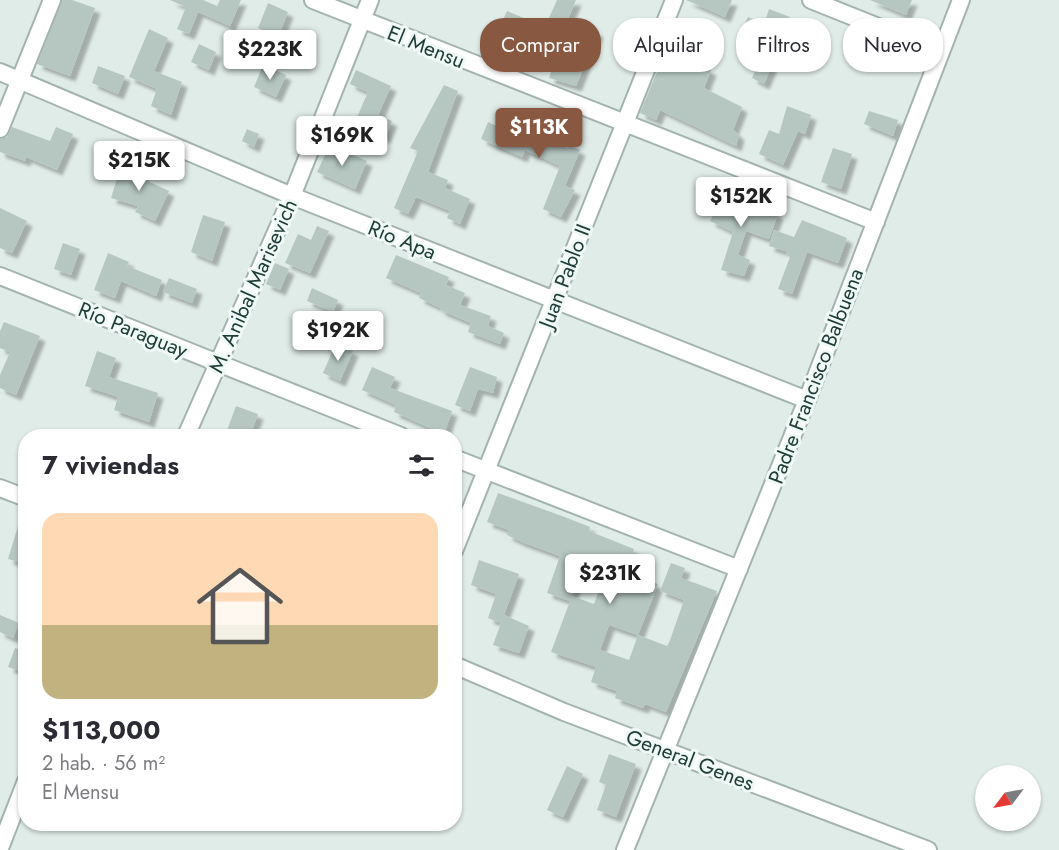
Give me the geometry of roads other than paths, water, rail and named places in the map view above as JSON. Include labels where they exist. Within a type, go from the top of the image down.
[{"type":"street","points":[[0,129],[52,0]]},
{"type":"street","name":"El Mensu","points":[[313,0],[624,125],[876,222]]},
{"type":"street","name":"M. Anibal Marisevich","points":[[189,429],[292,196],[370,0]]},
{"type":"street","name":"Juan Pablo II","points":[[462,532],[674,0]]},
{"type":"street","points":[[811,0],[856,18]]},
{"type":"street","name":"Padre Francisco Balbuena","points":[[943,47],[961,0]]},
{"type":"street","name":"Río Apa","points":[[0,72],[292,196],[807,400]]},
{"type":"street","name":"Padre Francisco Balbuena","points":[[625,850],[807,400],[933,72]]},
{"type":"street","name":"Río Paraguay","points":[[0,276],[383,429]]},
{"type":"street","points":[[462,461],[739,569]]},
{"type":"street","points":[[0,488],[18,495]]},
{"type":"street","name":"General Genes","points":[[462,668],[564,712],[928,850]]},
{"type":"street","points":[[1,842],[18,801]]}]
